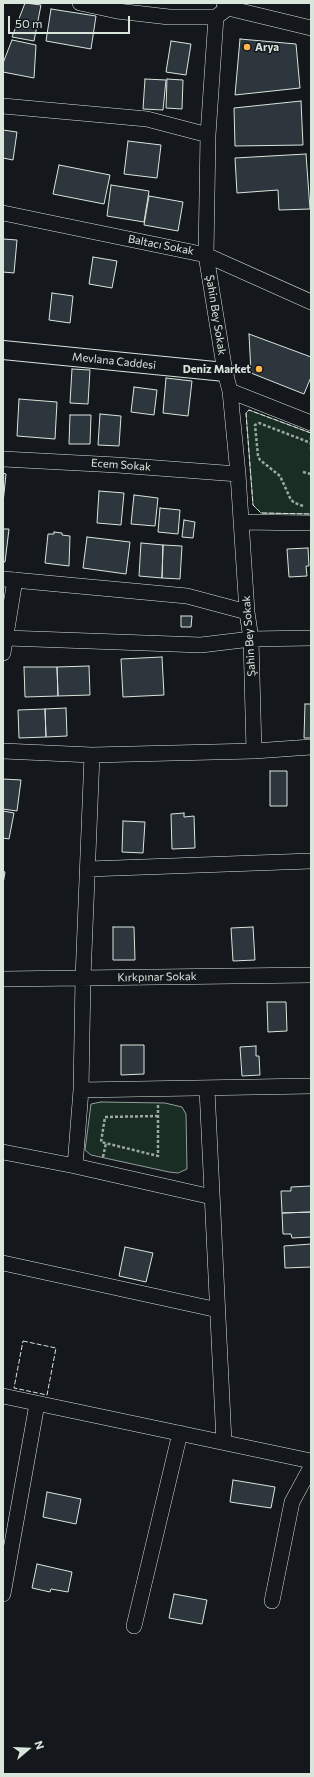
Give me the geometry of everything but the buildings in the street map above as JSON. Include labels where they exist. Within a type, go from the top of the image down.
[{"type":"street","points":[[80,3],[119,7],[169,17],[224,8],[311,28]]},
{"type":"street","name":"Şahin Bey Sokak","points":[[224,8],[208,135],[206,254],[224,372],[230,391],[242,522],[246,612],[251,639],[254,751]]},
{"type":"street","points":[[3,106],[147,119],[208,135]]},
{"type":"street","name":"Baltacı Sokak","points":[[3,213],[206,254],[311,302]]},
{"type":"street","name":"Mevlana Caddesi","points":[[3,350],[224,372]]},
{"type":"street","points":[[230,391],[311,423]]},
{"type":"street","name":"Ecem Sokak","points":[[3,459],[117,465],[238,474]]},
{"type":"street","points":[[242,522],[311,522]]},
{"type":"street","points":[[246,612],[187,596],[9,580],[4,645],[201,645],[251,639],[311,638]]},
{"type":"street","points":[[3,751],[92,755],[311,748]]},
{"type":"street","points":[[75,1166],[81,1090],[83,978],[92,755]]},
{"type":"street","points":[[88,869],[311,861]]},
{"type":"street","name":"Kırkpınar Sokak","points":[[3,979],[311,975]]},
{"type":"street","points":[[81,1090],[311,1086]]},
{"type":"street","points":[[207,1089],[224,1442]]},
{"type":"street","points":[[3,1152],[75,1166],[212,1197]]},
{"type":"street","points":[[3,1263],[218,1310]]},
{"type":"street","points":[[3,1396],[311,1461]]},
{"type":"street","points":[[3,1594],[37,1404]]},
{"type":"street","points":[[134,1626],[180,1433]]},
{"type":"street","points":[[272,1601],[292,1502],[311,1466]]},
{"type":"path","points":[[306,506],[295,504],[291,500],[280,476],[260,460],[258,456],[255,425],[259,422],[310,443]]},
{"type":"path","points":[[311,436],[311,449]]},
{"type":"path","points":[[303,472],[311,474]]},
{"type":"path","points":[[158,1102],[158,1116],[158,1156],[101,1142],[105,1117],[158,1116]]},
{"type":"path","points":[[103,1158],[106,1144]]},
{"type":"green space","points":[[249,410],[311,433],[311,514],[261,513],[253,505],[246,413]]},
{"type":"green space","points":[[101,1102],[165,1103],[182,1107],[186,1114],[187,1169],[178,1173],[169,1172],[91,1155],[85,1150],[91,1104]]},
{"type":"fence","points":[[311,433],[249,410],[246,413],[253,505],[261,513],[311,514]]},
{"type":"fence","points":[[23,1341],[56,1348],[47,1395],[14,1388],[23,1341]]},
{"type":"place","name":"Arya","points":[[247,47]]},
{"type":"place","name":"Deniz Market","points":[[259,369]]}]
